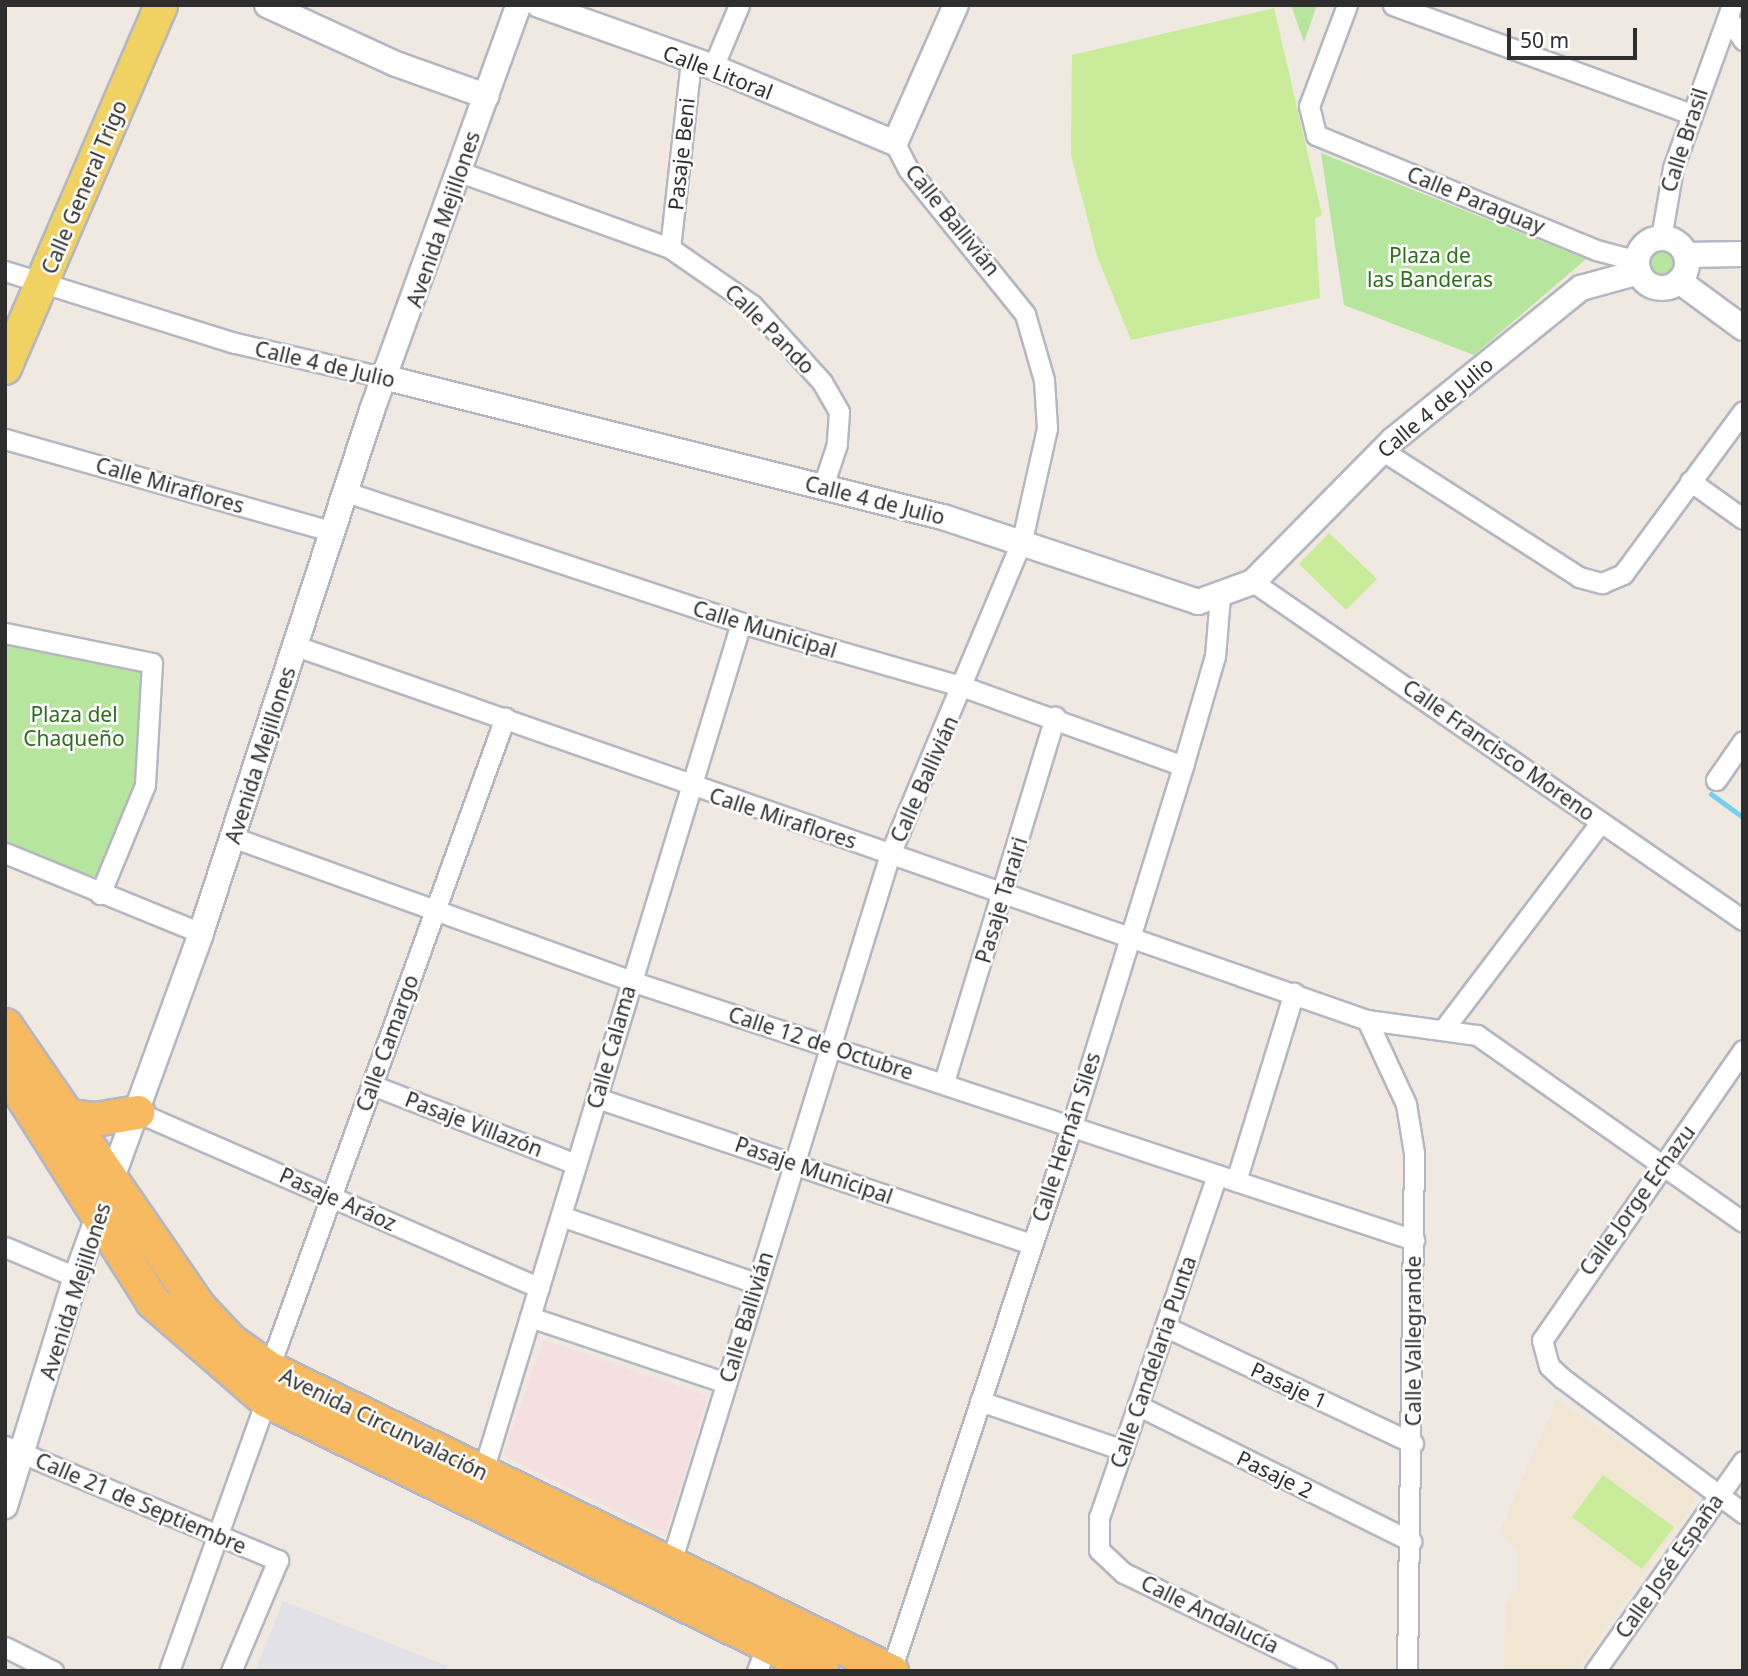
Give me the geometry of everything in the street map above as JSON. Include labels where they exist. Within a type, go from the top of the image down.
[{"type":"highway","name":"Avenida Circunvalación","points":[[5,1026],[199,1307],[267,1384],[483,1471],[666,1579],[762,1658],[821,1671]]},
{"type":"highway","name":"Avenida Circunvalación","points":[[5,1069],[152,1301],[267,1384],[666,1579],[891,1671]]},
{"type":"highway","points":[[69,1116],[95,1119],[137,1112]]},
{"type":"main road","name":"Calle General Trigo","points":[[5,368],[45,281],[161,5]]},
{"type":"street","points":[[267,5],[303,15],[486,96]]},
{"type":"street","name":"Avenida Mejillones","points":[[5,1506],[15,1451],[201,933],[346,492],[519,5]]},
{"type":"street","name":"Calle Litoral","points":[[539,5],[702,64],[895,143]]},
{"type":"street","name":"Pasaje Beni","points":[[670,248],[702,64],[739,5]]},
{"type":"street","name":"Calle Ballivián","points":[[666,1579],[890,854],[964,687],[1022,540],[1047,428],[1036,349],[1025,314],[1003,281],[908,169],[895,143],[956,5]]},
{"type":"street","name":"Calle Paraguay","points":[[1347,5],[1309,106],[1316,135],[1638,266]]},
{"type":"street","points":[[1393,5],[1692,114]]},
{"type":"street","points":[[1732,18],[1743,40]]},
{"type":"street","name":"Calle Brasil","points":[[1661,238],[1672,168],[1732,18]]},
{"type":"street","name":"Calle Pando","points":[[460,172],[670,248],[752,305],[822,382],[839,412],[837,444],[823,486]]},
{"type":"street","points":[[1661,238],[1674,241],[1686,255],[1686,269],[1679,281],[1656,286],[1638,266],[1643,248],[1661,238]]},
{"type":"street","points":[[1686,255],[1743,254]]},
{"type":"street","name":"Calle 4 de Julio","points":[[5,271],[45,281],[235,343],[823,486],[1022,540],[1198,602],[1220,597],[1253,582],[1316,513],[1382,451],[1581,288],[1638,266]]},
{"type":"street","points":[[1679,281],[1743,328]]},
{"type":"street","points":[[1382,451],[1579,577],[1602,583],[1623,574],[1743,411]]},
{"type":"street","name":"Calle Miraflores","points":[[5,439],[334,532]]},
{"type":"street","points":[[1690,481],[1743,519]]},
{"type":"street","name":"Calle Municipal","points":[[346,492],[741,623],[964,687],[1055,717],[1183,766]]},
{"type":"street","name":"Calle Francisco Moreno","points":[[1253,582],[1372,660],[1743,920]]},
{"type":"street","name":"Calle Hernán Siles","points":[[891,1671],[1072,1125],[1183,766],[1215,656],[1220,597]]},
{"type":"street","name":"Calle Calama","points":[[483,1471],[741,623]]},
{"type":"street","points":[[5,634],[152,663],[145,785],[100,894]]},
{"type":"street","name":"Calle Miraflores","points":[[296,646],[505,718],[691,788],[1004,891],[1367,1020],[1446,1026],[1507,1051],[1743,1222]]},
{"type":"street","name":"Pasaje Tarairi","points":[[944,1082],[1055,717]]},
{"type":"street","name":"Calle Camargo","points":[[169,1671],[221,1535],[267,1384],[332,1196],[505,718]]},
{"type":"street","points":[[1716,780],[1743,741]]},
{"type":"street","points":[[1446,1026],[1601,822]]},
{"type":"street","name":"Calle 12 de Octubre","points":[[232,837],[332,877],[436,908],[631,981],[829,1048],[944,1082],[1414,1240]]},
{"type":"street","points":[[5,853],[201,933]]},
{"type":"street","name":"Calle Candelaria Punta","points":[[1099,1550],[1099,1517],[1122,1450],[1166,1327],[1226,1178],[1294,993]]},
{"type":"street","name":"Calle Vallegrande","points":[[1367,1020],[1406,1104],[1414,1153],[1413,1443],[1407,1671]]},
{"type":"street","name":"Calle Jorge Echazu","points":[[1718,1496],[1562,1378],[1543,1354],[1549,1323],[1664,1166],[1743,1050]]},
{"type":"street","name":"Pasaje Villazón","points":[[372,1085],[576,1164]]},
{"type":"street","name":"Pasaje Municipal","points":[[597,1098],[794,1162],[1031,1244]]},
{"type":"street","name":"Pasaje Aráoz","points":[[137,1112],[539,1288]]},
{"type":"street","points":[[561,1216],[757,1283]]},
{"type":"street","points":[[5,1247],[76,1277]]},
{"type":"street","points":[[530,1317],[726,1383]]},
{"type":"street","name":"Pasaje 1","points":[[1166,1327],[1413,1443]]},
{"type":"street","points":[[980,1401],[1122,1450]]},
{"type":"street","name":"Pasaje 2","points":[[1139,1406],[1410,1541]]},
{"type":"street","name":"Calle 21 de Septiembre","points":[[15,1451],[278,1560],[231,1671]]},
{"type":"street","name":"Calle José España","points":[[1595,1671],[1743,1461]]},
{"type":"street","points":[[1718,1496],[1743,1513]]},
{"type":"street","name":"Calle Andalucía","points":[[1099,1550],[1124,1573],[1326,1671]]},
{"type":"street","points":[[5,1647],[53,1671]]},
{"type":"shaded area","points":[[544,1340],[708,1396],[667,1530],[655,1530],[503,1455]]},
{"type":"shaded area","points":[[1557,1400],[1694,1493],[1695,1502],[1576,1671],[1504,1671],[1505,1605],[1518,1588],[1517,1549],[1499,1533]]},
{"type":"shaded area","points":[[283,1601],[447,1666],[445,1671],[255,1671]]},
{"type":"green space","points":[[1291,5],[1317,5],[1304,42]]},
{"type":"green space","points":[[1274,8],[1322,215],[1315,219],[1320,298],[1131,340],[1097,256],[1071,155],[1072,55]]},
{"type":"green space","name":"Plaza de las Banderas","points":[[1321,153],[1586,259],[1474,355],[1344,305]]},
{"type":"green space","points":[[1662,245],[1674,250],[1679,262],[1674,274],[1662,279],[1650,274],[1645,262],[1650,250]]},
{"type":"green space","points":[[1329,533],[1377,579],[1346,610],[1299,564]]},
{"type":"green space","name":"Plaza del Chaqueño","points":[[5,643],[144,669],[139,777],[97,875],[84,878],[5,844]]},
{"type":"green space","points":[[1603,1475],[1674,1527],[1642,1569],[1572,1517]]},
{"type":"waterway","points":[[1711,794],[1743,817]]}]
